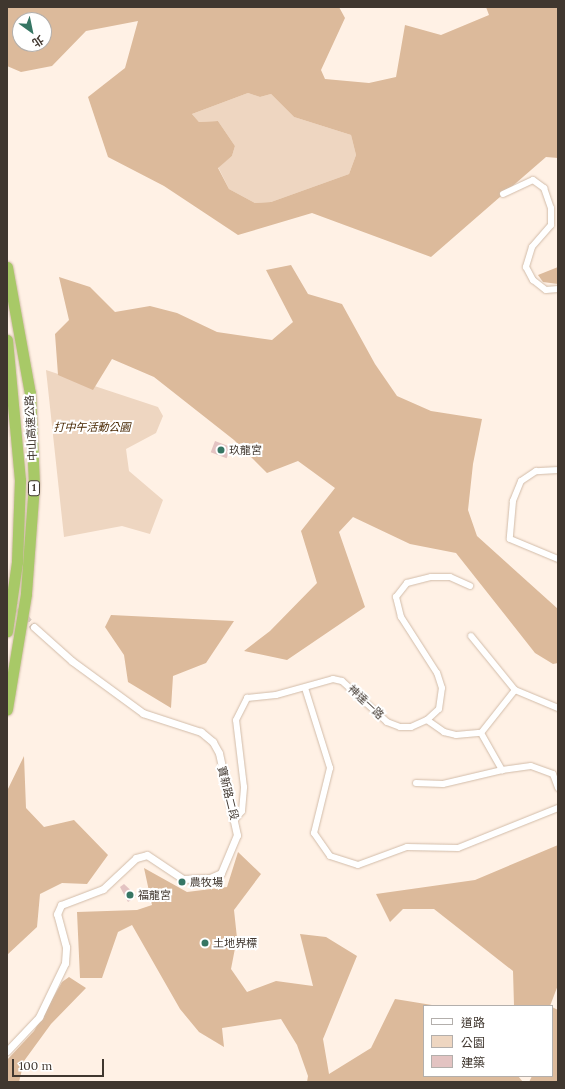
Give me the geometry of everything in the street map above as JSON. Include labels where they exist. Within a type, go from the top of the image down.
[{"type":"highway","name":"中山高速公路","points":[[7,268],[30,394],[34,491],[26,594],[7,709]]},
{"type":"highway","name":"中山高速公路","points":[[7,340],[20,480],[17,562],[7,631]]},
{"type":"street","points":[[503,194],[533,180],[544,188],[551,208],[551,225],[532,247],[526,267],[533,280],[546,290],[558,289]]},
{"type":"street","points":[[558,470],[536,471],[521,481],[513,501],[510,539],[558,559]]},
{"type":"street","points":[[470,586],[450,577],[431,577],[407,583],[396,597],[400,617],[437,673],[442,688],[439,709],[427,720],[444,732],[456,735],[481,733],[516,690]]},
{"type":"street","name":"寶新路二段","points":[[7,1051],[39,1017],[65,963],[66,947],[57,914],[61,905],[103,889],[136,858],[147,855],[183,879],[202,880],[221,873],[237,835],[236,818],[219,753],[213,742],[201,732],[143,713],[72,661],[34,627]]},
{"type":"street","points":[[471,636],[516,690],[558,708]]},
{"type":"street","name":"神達一路","points":[[236,818],[242,811],[244,787],[236,720],[247,698],[305,688],[333,678],[342,681],[388,722],[400,727],[411,727],[427,720]]},
{"type":"street","points":[[305,688],[330,768],[314,833],[330,856],[358,865],[407,847],[458,848],[558,808]]},
{"type":"street","points":[[481,733],[502,770]]},
{"type":"street","points":[[416,783],[443,784],[502,770],[531,766],[553,774],[558,787]]},
{"type":"green space","points":[[248,93],[260,97],[271,94],[294,117],[351,135],[356,155],[349,174],[271,202],[255,203],[229,189],[218,167],[232,156],[235,146],[218,121],[199,122],[192,114]]},
{"type":"green space","name":"打中午活動公園","points":[[46,370],[158,407],[163,416],[156,433],[126,449],[129,471],[163,500],[150,534],[122,526],[64,537]]},
{"type":"shaded area","points":[[7,7],[339,7],[345,18],[321,70],[325,79],[369,83],[396,77],[405,25],[441,35],[489,15],[486,7],[558,7],[558,158],[546,157],[431,257],[312,213],[238,235],[164,186],[108,157],[88,97],[125,68],[138,21],[86,31],[52,66],[21,72],[7,66]],"holes":[[[248,93],[260,97],[271,94],[294,117],[351,135],[356,155],[349,174],[271,202],[255,203],[229,189],[218,168],[232,156],[235,146],[218,121],[199,122],[192,114]]]},
{"type":"shaded area","points":[[291,265],[308,294],[342,304],[375,364],[397,396],[431,411],[482,419],[473,464],[468,510],[477,536],[558,609],[558,663],[553,664],[535,653],[456,553],[410,544],[353,517],[339,532],[365,607],[287,660],[244,651],[270,631],[317,583],[301,531],[335,488],[298,461],[267,473],[234,440],[154,377],[112,359],[93,390],[58,375],[55,334],[69,320],[59,277],[90,287],[115,312],[150,306],[177,313],[217,332],[272,340],[293,322],[266,270]]},
{"type":"shaded area","points":[[558,267],[558,284],[543,282],[538,275]]},
{"type":"shaded area","points":[[111,615],[234,621],[206,663],[173,676],[171,708],[128,682],[124,655],[105,627]]},
{"type":"shaded area","points":[[24,756],[26,808],[44,827],[74,820],[108,855],[87,884],[62,883],[40,894],[37,927],[7,955],[7,791]]},
{"type":"shaded area","points":[[558,845],[558,985],[550,1005],[514,1005],[513,971],[434,909],[403,909],[390,922],[376,894],[475,880]]},
{"type":"shaded area","points":[[238,852],[261,874],[234,910],[237,938],[231,969],[247,992],[276,981],[313,986],[300,934],[326,937],[357,956],[323,1039],[329,1074],[371,1048],[395,999],[432,1005],[423,1005],[423,1077],[519,1077],[523,1082],[307,1082],[308,1076],[297,1045],[281,1019],[222,1028],[224,1047],[199,1032],[180,1009],[132,925],[118,932],[102,978],[80,978],[77,912],[137,910],[152,905],[144,868],[187,892],[227,887]]},
{"type":"shaded area","points":[[69,977],[86,988],[51,1024],[24,1061],[19,1082],[7,1082],[7,1060],[34,1031],[62,982]]},
{"type":"shaded area","points":[[553,1008],[558,1010],[558,1082],[529,1082],[532,1077],[553,1077]]},
{"type":"building","name":"玖龍宮","points":[[215,441],[231,447],[227,458],[211,452]]},
{"type":"building","name":"福龍宮","points":[[124,884],[137,896],[128,902],[120,887]]},
{"type":"tunnel","points":[[11,600],[34,627]]},
{"type":"place","name":"玖龍宮","points":[[221,450]]},
{"type":"place","name":"農牧場","points":[[182,882]]},
{"type":"place","name":"福龍宮","points":[[130,895]]},
{"type":"place","name":"土地界標","points":[[205,943]]}]
